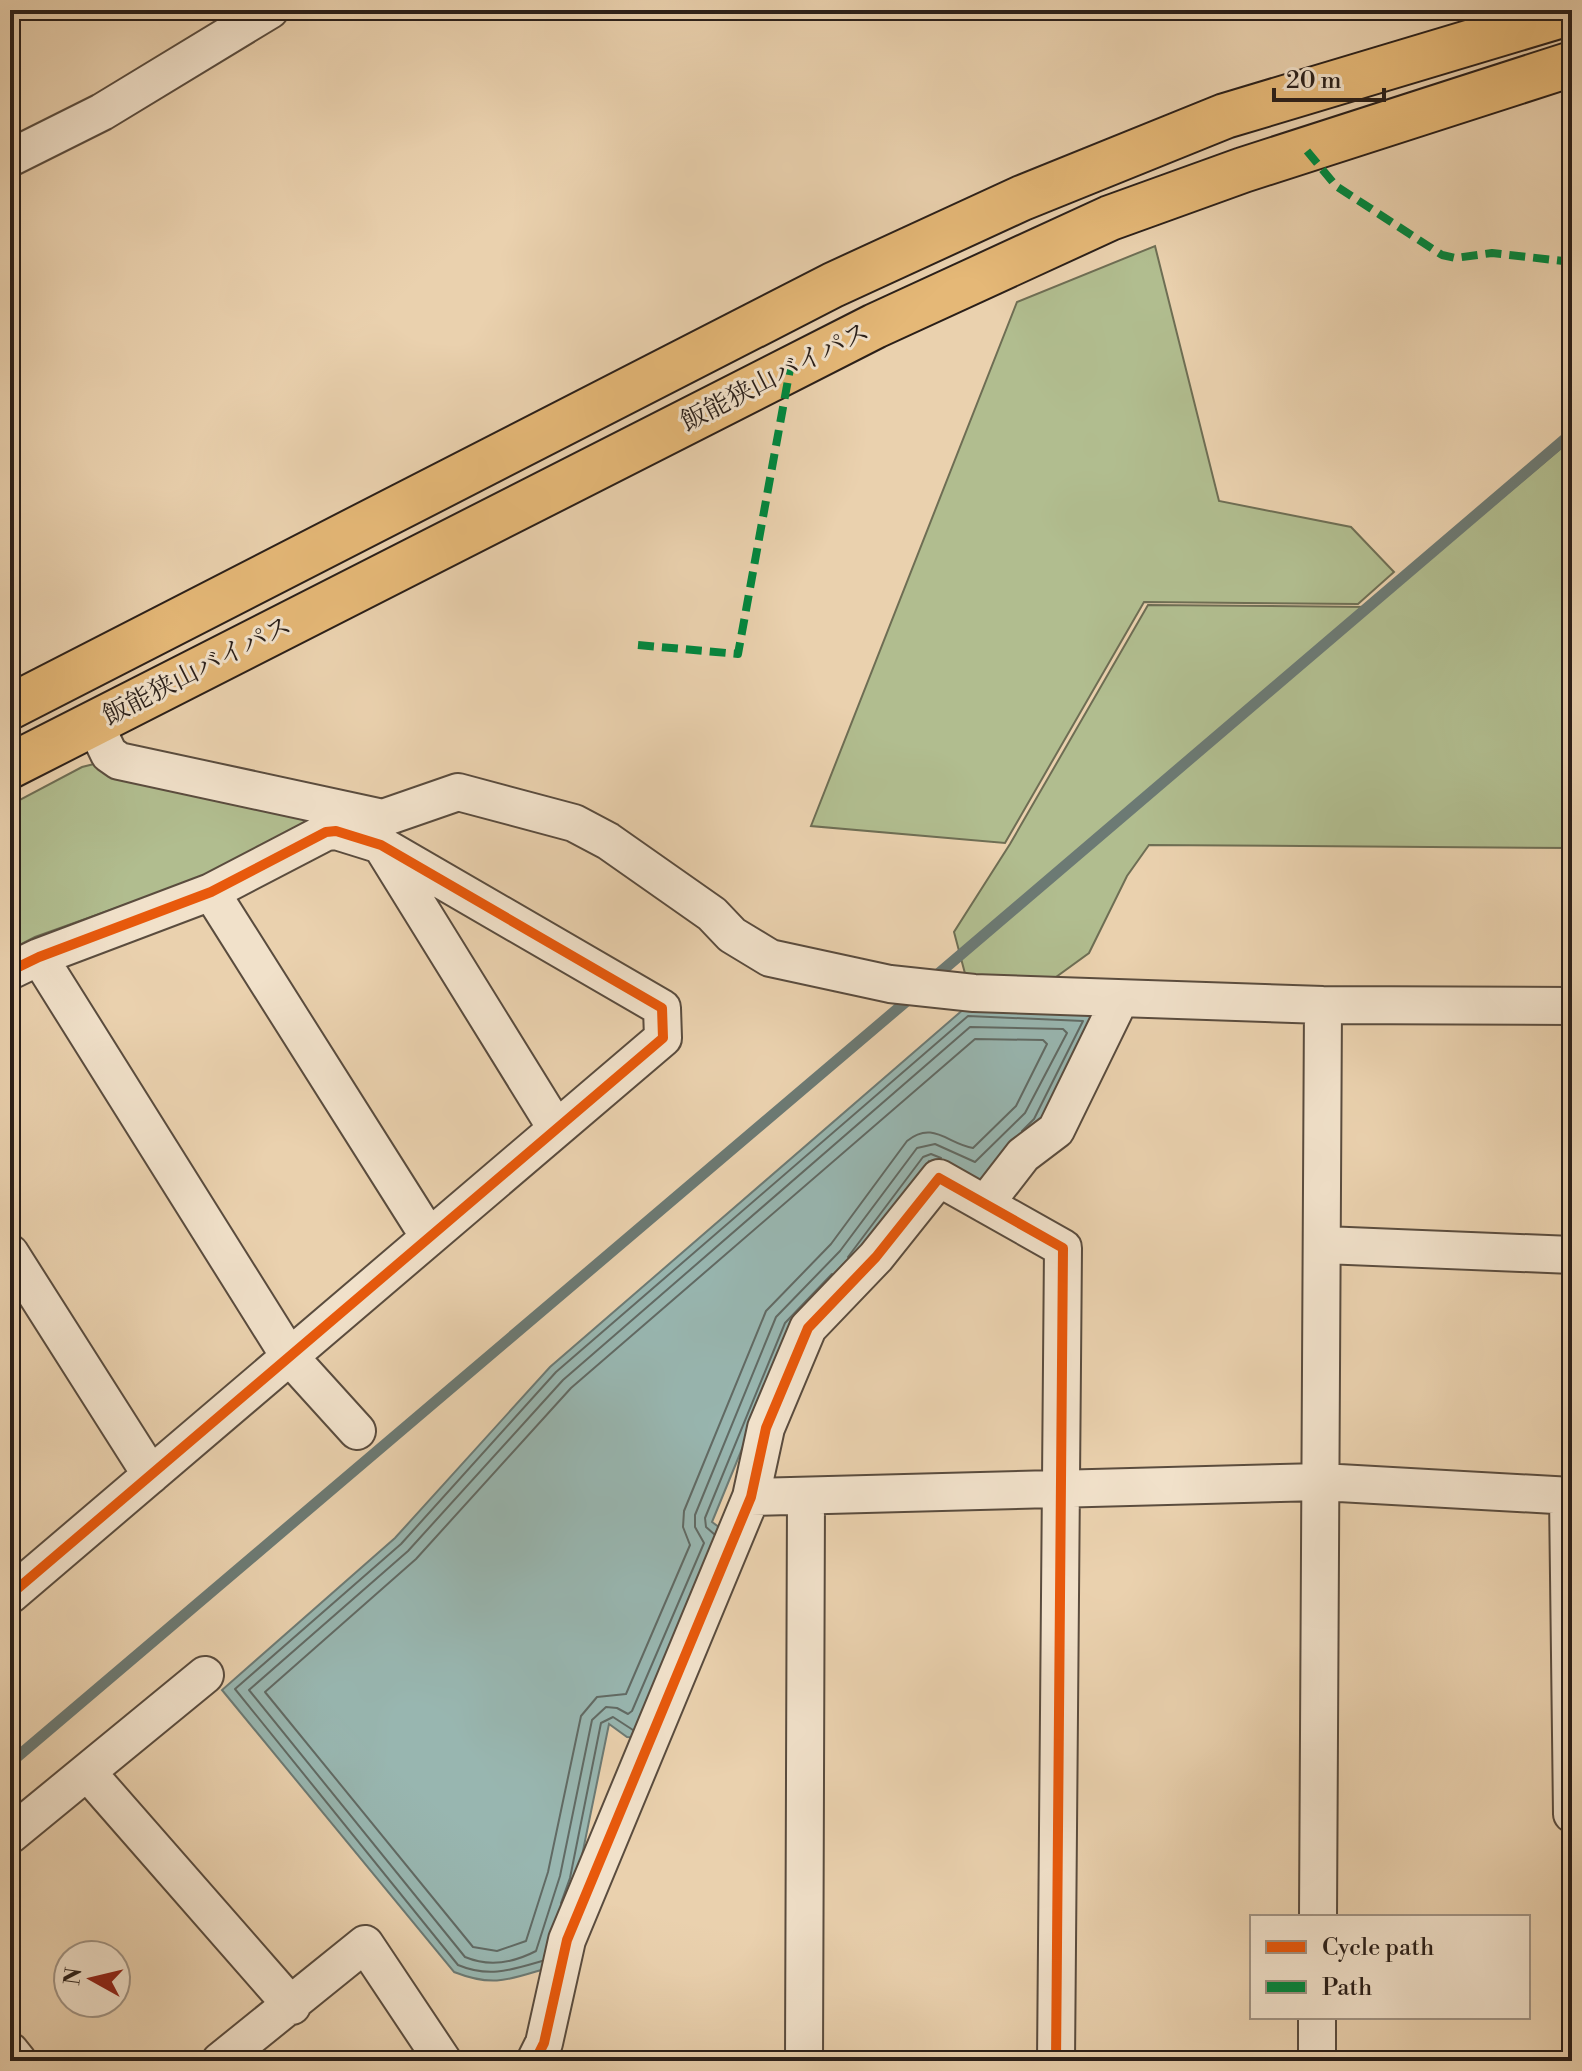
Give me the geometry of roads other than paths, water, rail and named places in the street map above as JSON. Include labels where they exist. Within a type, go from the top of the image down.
[{"type":"highway","name":"飯能狭山バイパス","points":[[10,707],[833,285],[1022,198],[1225,116],[1572,12]]},
{"type":"highway","name":"飯能狭山バイパス","points":[[10,766],[875,326],[1110,218],[1243,170],[1572,64]]},
{"type":"street","points":[[10,158],[102,112],[270,10]]},
{"type":"street","points":[[94,723],[109,754],[119,761],[383,818],[458,792],[574,823],[608,841],[712,914],[732,935],[770,958],[899,985],[953,991],[1120,999],[1323,1005],[1572,1006]]},
{"type":"street","points":[[10,1594],[151,1475],[289,1356],[556,1128],[663,1038],[662,1008],[381,845],[336,831],[326,832],[211,892],[25,964],[289,1356],[357,1431]]},
{"type":"street","points":[[381,845],[556,1128]]},
{"type":"street","points":[[211,892],[429,1237]]},
{"type":"street","points":[[985,1204],[1023,1155],[1056,1130],[1120,999]]},
{"type":"street","points":[[1318,1915],[1323,1005]]},
{"type":"street","points":[[535,2061],[544,2043],[567,1940],[751,1497],[766,1428],[808,1328],[876,1257],[939,1178],[1063,1248],[1056,2061]]},
{"type":"street","points":[[1324,1245],[1572,1255]]},
{"type":"street","points":[[10,1253],[151,1475]]},
{"type":"street","points":[[751,1497],[806,1498],[1321,1482],[1570,1496],[1572,1814]]},
{"type":"street","points":[[804,2061],[806,1498]]},
{"type":"street","points":[[10,1835],[205,1675]]},
{"type":"street","points":[[87,1772],[292,2006]]},
{"type":"street","points":[[220,2061],[292,2006],[365,1944],[443,2061]]},
{"type":"street","points":[[1317,2019],[1317,2061]]},
{"type":"street","points":[[10,2051],[18,2061]]},
{"type":"water","points":[[965,1008],[1089,1011],[1095,1019],[1040,1124],[979,1184],[970,1183],[929,1161],[854,1263],[792,1327],[712,1522],[727,1533],[640,1738],[627,1737],[609,1724],[577,1880],[551,1967],[492,1981],[454,1972],[222,1690],[395,1538],[550,1367]]},
{"type":"waterway","points":[[931,980],[1572,433]]},
{"type":"waterway","points":[[10,1763],[915,994]]}]
